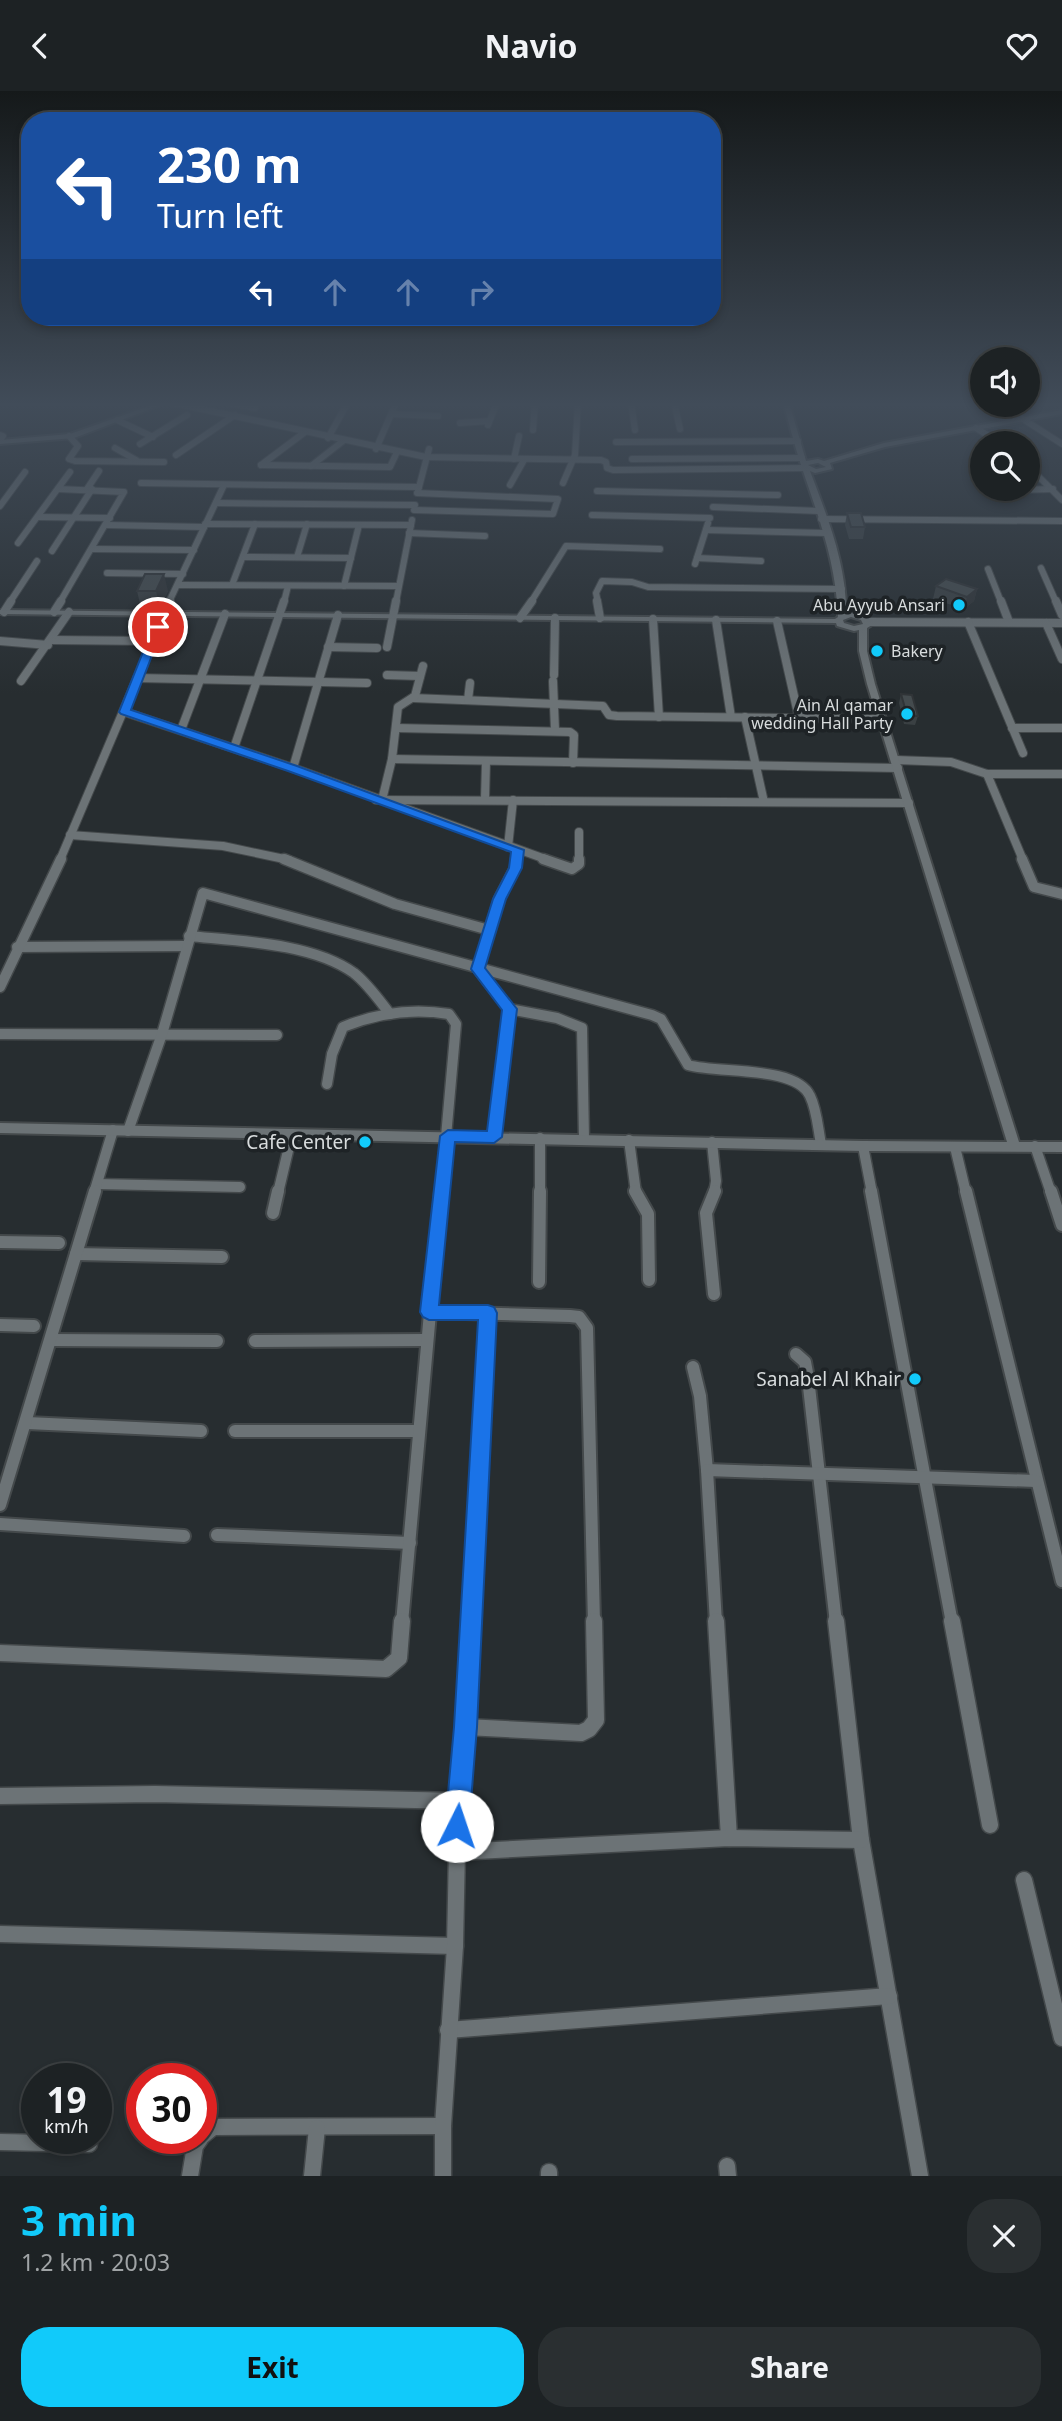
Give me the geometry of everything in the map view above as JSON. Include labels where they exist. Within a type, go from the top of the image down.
[{"type":"street","points":[[18,543],[51,499]]},
{"type":"street","points":[[52,551],[84,499]]},
{"type":"street","points":[[54,612],[120,499]]},
{"type":"street","points":[[0,987],[125,712],[164,614],[218,499]]},
{"type":"street","points":[[309,504],[310,499]]},
{"type":"street","points":[[387,647],[416,499]]},
{"type":"street","points":[[216,503],[552,514],[555,513],[558,499]]},
{"type":"street","points":[[714,499],[696,561],[761,561]]},
{"type":"street","points":[[817,499],[843,593],[866,625],[863,651]]},
{"type":"street","points":[[713,507],[820,515],[1062,521]]},
{"type":"street","points":[[592,515],[710,518]]},
{"type":"street","points":[[38,517],[205,525],[359,525],[485,536]]},
{"type":"street","points":[[232,585],[255,524]]},
{"type":"street","points":[[298,558],[307,524]]},
{"type":"street","points":[[344,586],[359,525]]},
{"type":"street","points":[[706,530],[827,533]]},
{"type":"street","points":[[520,618],[548,579],[566,546],[660,549]]},
{"type":"street","points":[[92,549],[194,550]]},
{"type":"street","points":[[243,557],[351,558]]},
{"type":"street","points":[[2,612],[37,561]]},
{"type":"street","points":[[1041,568],[1062,615]]},
{"type":"street","points":[[988,569],[1009,622]]},
{"type":"street","points":[[107,573],[183,574]]},
{"type":"street","points":[[600,618],[596,593],[602,581],[632,582],[649,587],[843,593]]},
{"type":"street","points":[[178,585],[397,586]]},
{"type":"street","points":[[234,748],[281,614],[288,586]]},
{"type":"street","points":[[843,593],[840,619],[863,651],[1014,1146]]},
{"type":"street","points":[[2,612],[777,621],[859,616]]},
{"type":"street","points":[[22,681],[69,612]]},
{"type":"street","points":[[181,730],[225,614]]},
{"type":"street","points":[[293,768],[338,615]]},
{"type":"street","points":[[555,618],[555,730]]},
{"type":"street","points":[[653,619],[659,717]]},
{"type":"street","points":[[716,620],[731,717]]},
{"type":"street","points":[[777,621],[799,718]]},
{"type":"street","points":[[968,622],[1023,753]]},
{"type":"street","points":[[848,628],[968,622],[1062,623]]},
{"type":"street","points":[[1045,623],[1062,659]]},
{"type":"street","points":[[0,641],[153,641]]},
{"type":"street","points":[[328,647],[377,648]]},
{"type":"street","points":[[413,698],[423,666]]},
{"type":"street","points":[[387,675],[420,676]]},
{"type":"street","points":[[137,678],[367,683]]},
{"type":"street","points":[[468,700],[470,683]]},
{"type":"street","points":[[379,800],[392,759],[400,705],[413,698],[603,706],[609,715],[614,716],[882,719]]},
{"type":"street","points":[[125,712],[293,768],[512,849],[575,869],[579,861],[579,832]]},
{"type":"street","points":[[745,717],[764,802]]},
{"type":"street","points":[[396,728],[555,730],[574,735],[573,763]]},
{"type":"street","points":[[1012,728],[1062,729]]},
{"type":"street","points":[[392,759],[756,766],[951,762],[987,774],[1062,774]]},
{"type":"street","points":[[485,799],[486,762]]},
{"type":"street","points":[[987,774],[1034,887],[1062,894]]},
{"type":"street","points":[[379,800],[909,803]]},
{"type":"street","points":[[478,969],[499,899],[515,868],[512,849],[513,800]]},
{"type":"street","points":[[70,835],[223,845],[286,859],[395,904],[489,930]]},
{"type":"street","points":[[128,1131],[162,1034],[202,893],[652,1015],[661,1019],[680,1054],[694,1068],[786,1077],[792,1080],[810,1095],[821,1144]]},
{"type":"street","points":[[17,947],[188,941],[278,947],[351,971],[390,1014]]},
{"type":"street","points":[[478,969],[509,1009],[557,1018],[582,1028],[584,1139]]},
{"type":"street","points":[[494,1137],[509,1009]]},
{"type":"street","points":[[0,1653],[386,1669],[391,1667],[400,1653],[456,1024],[449,1014],[435,1011],[390,1014],[358,1020],[344,1027],[332,1054],[327,1084]]},
{"type":"street","points":[[0,1034],[276,1035]]},
{"type":"street","points":[[0,1128],[863,1146],[1062,1147]]},
{"type":"street","points":[[0,1505],[27,1423],[113,1130]]},
{"type":"street","points":[[273,1213],[292,1134]]},
{"type":"street","points":[[539,1282],[540,1138]]},
{"type":"street","points":[[629,1140],[635,1191],[648,1214],[649,1280]]},
{"type":"street","points":[[712,1142],[716,1181],[714,1195],[706,1213],[714,1294]]},
{"type":"street","points":[[863,1146],[990,1825]]},
{"type":"street","points":[[1035,1146],[1062,1225]]},
{"type":"street","points":[[955,1147],[1062,1581]]},
{"type":"street","points":[[97,1184],[240,1187]]},
{"type":"street","points":[[0,1242],[59,1243]]},
{"type":"street","points":[[76,1254],[222,1257]]},
{"type":"street","points":[[429,1312],[579,1317],[587,1328],[596,1720],[581,1733],[466,1727]]},
{"type":"street","points":[[443,2176],[448,2030],[455,1946],[458,1801],[466,1727],[488,1313]]},
{"type":"street","points":[[0,1325],[34,1326]]},
{"type":"street","points":[[255,1341],[426,1340]]},
{"type":"street","points":[[51,1341],[217,1341]]},
{"type":"street","points":[[796,1354],[805,1362],[808,1378],[861,1840],[920,2176]]},
{"type":"street","points":[[693,1367],[700,1396],[707,1470],[730,1838]]},
{"type":"street","points":[[27,1423],[201,1431]]},
{"type":"street","points":[[235,1431],[419,1431]]},
{"type":"street","points":[[707,1470],[1036,1481]]},
{"type":"street","points":[[0,1524],[184,1537]]},
{"type":"street","points":[[217,1535],[410,1543]]},
{"type":"street","points":[[0,1796],[155,1794],[458,1801]]},
{"type":"street","points":[[456,1852],[730,1838],[861,1840]]},
{"type":"street","points":[[1024,1880],[1062,2038]]},
{"type":"street","points":[[0,1934],[455,1946]]},
{"type":"street","points":[[448,2030],[889,1996]]},
{"type":"street","points":[[217,2127],[443,2126]]},
{"type":"street","points":[[312,2176],[317,2128]]},
{"type":"street","points":[[0,2142],[21,2142]]},
{"type":"street","points":[[190,2176],[194,2154]]},
{"type":"building","points":[[847,513],[861,513],[865,527],[851,527]]},
{"type":"building","points":[[145,574],[164,574],[156,591],[137,591]]},
{"type":"building","points":[[946,579],[977,589],[967,597],[936,586]]},
{"type":"building","points":[[901,694],[912,695],[918,716],[907,715]]},
{"type":"place","name":"Abu Ayyub Ansari","points":[[959,605]]},
{"type":"place","name":"Bakery","points":[[877,651]]},
{"type":"place","name":"Ain Al qamar wedding Hall Party","points":[[907,714]]},
{"type":"place","name":"Cafe Center","points":[[365,1142]]},
{"type":"place","name":"Sanabel Al Khair","points":[[915,1379]]},
{"type":"route","points":[[158,627],[125,712],[293,768],[517,850],[515,868],[499,899],[478,969],[492,983],[509,1009],[494,1137],[448,1136],[429,1312],[488,1313],[466,1727],[457,1826]]}]
